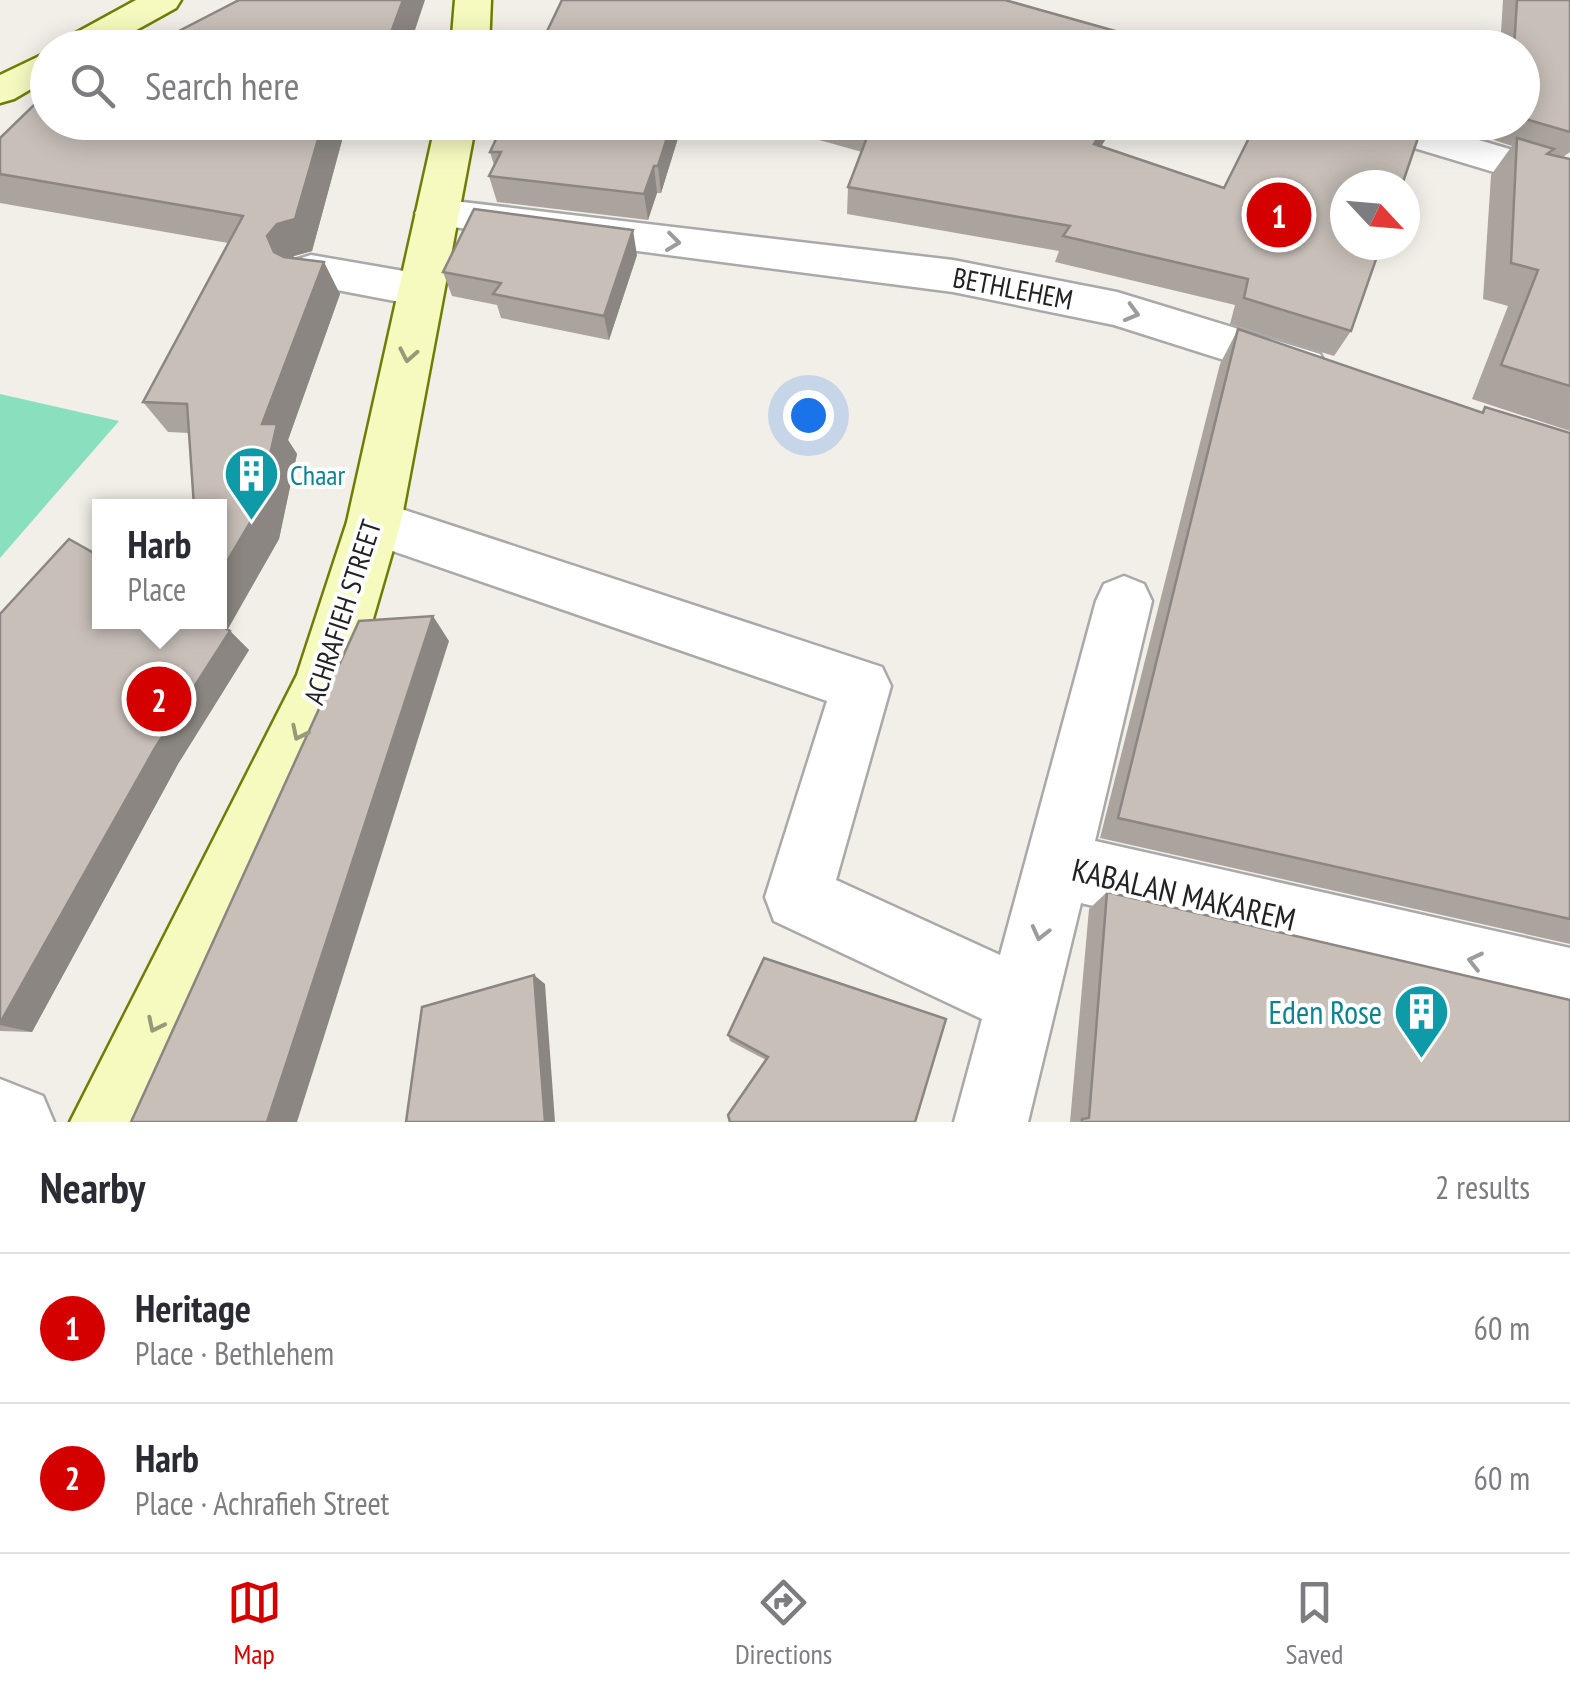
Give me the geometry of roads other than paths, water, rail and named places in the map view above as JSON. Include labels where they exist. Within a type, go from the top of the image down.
[{"type":"street","points":[[471,30],[473,0]]},
{"type":"street","points":[[106,30],[151,3]]},
{"type":"street","points":[[0,90],[30,74]]},
{"type":"street","name":"ACHRAFIEH STREET","points":[[107,1122],[325,681],[374,522],[452,140]]},
{"type":"street","points":[[1432,140],[1570,181]]},
{"type":"street","name":"BETHLEHEM","points":[[437,213],[953,276],[1118,309],[1349,382]]},
{"type":"street","points":[[312,271],[421,290]]},
{"type":"street","points":[[374,522],[861,686],[798,897],[1022,1000]]},
{"type":"street","points":[[1057,864],[1124,602]]},
{"type":"street","name":"KABALAN MAKAREM","points":[[992,1122],[1057,864],[1570,983]]},
{"type":"street","points":[[0,1116],[17,1122]]},
{"type":"place","name":"Heritage","points":[[1279,215]]},
{"type":"place","name":"Chaar","points":[[251,523]]},
{"type":"place","name":"Harb","points":[[159,699]]},
{"type":"place","name":"Eden Rose","points":[[1421,1061]]}]
